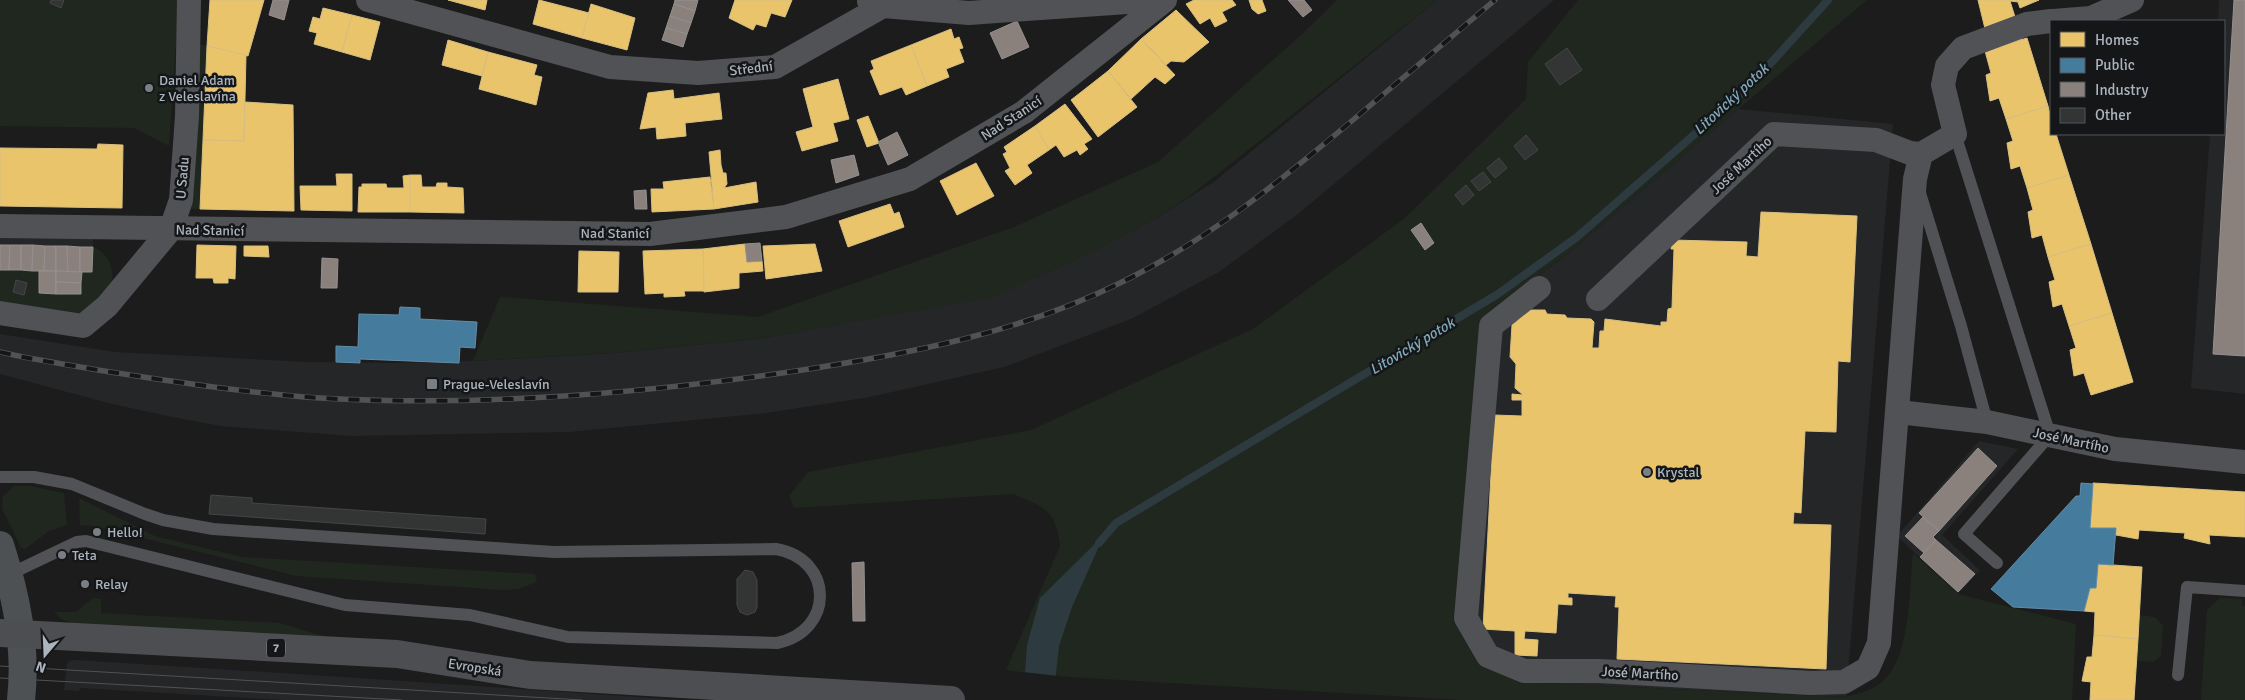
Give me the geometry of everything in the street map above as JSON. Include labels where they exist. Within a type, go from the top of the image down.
[{"type":"main road","name":"Evropská","points":[[11,634],[397,654],[530,675],[951,700]]},
{"type":"street","name":"U Sadu","points":[[0,313],[83,326],[107,306],[171,229],[181,200],[187,106],[189,0]]},
{"type":"street","name":"Střední","points":[[368,0],[610,67],[698,73],[775,66],[874,3],[969,13],[1156,0]]},
{"type":"street","name":"Nad Stanicí","points":[[0,226],[650,234],[786,217],[910,179],[1024,112],[1165,0]]},
{"type":"street","points":[[2065,20],[2091,18],[2132,0]]},
{"type":"street","points":[[1921,154],[1955,134],[1943,85],[1947,66],[1963,48],[2027,24],[2050,21]]},
{"type":"street","name":"José Martího","points":[[1539,288],[1491,326],[1466,618],[1488,656],[1524,670],[1599,671],[1811,684],[1844,682],[1868,668],[1879,643],[1915,178],[1921,154],[1910,154],[1876,140],[1774,134],[1598,299]]},
{"type":"street","name":"José Martího","points":[[1898,412],[1987,422],[2115,449],[2245,462]]},
{"type":"street","points":[[0,545],[10,574],[11,634],[24,668],[21,700]]},
{"type":"lane","points":[[1955,134],[2050,436],[1964,534],[1997,563]]},
{"type":"lane","points":[[1915,178],[1961,326],[1987,422]]},
{"type":"lane","points":[[0,477],[34,477],[72,484],[163,520],[213,529],[554,552],[776,549],[797,555],[807,563],[818,580],[820,600],[815,617],[807,629],[793,638],[777,642],[568,637],[470,615],[345,605],[86,541],[77,542],[10,574]]},
{"type":"lane","points":[[2178,675],[2187,587],[2245,591]]},
{"type":"shaded area","points":[[0,0],[51,0],[50,3],[61,8],[64,0],[179,0],[169,146],[134,128],[0,126]]},
{"type":"shaded area","points":[[1337,0],[1437,0],[1190,196],[1155,219],[1089,254],[990,298],[756,339],[613,353],[473,361],[500,297],[758,317],[1014,227],[1158,162],[1301,35]]},
{"type":"shaded area","points":[[1437,0],[1554,0],[1298,214],[1219,272],[1131,319],[1004,367],[870,397],[766,413],[569,432],[351,436],[221,426],[108,403],[0,374],[0,334],[115,352],[307,362],[394,363],[473,361],[613,353],[756,339],[867,319],[1155,219],[1215,181]]},
{"type":"shaded area","points":[[1578,0],[1867,0],[1564,257],[1483,315],[1453,621],[1479,664],[1519,682],[1846,697],[1874,688],[1887,677],[1895,665],[1901,651],[1908,618],[1913,553],[1958,594],[2076,624],[2072,700],[1461,700],[1070,677],[1012,671],[1006,670],[1060,546],[1055,524],[1047,511],[1013,494],[794,508],[789,496],[808,472],[1031,430],[1253,329],[1405,218],[1526,99],[1528,62]],"holes":[[[1567,49],[1582,70],[1560,85],[1546,64]],[[1526,136],[1538,150],[1526,160],[1514,146]],[[1483,172],[1491,182],[1479,191],[1471,181]],[[1466,186],[1474,195],[1463,205],[1455,195]],[[1420,224],[1434,243],[1425,250],[1411,230]]]},
{"type":"shaded area","points":[[2219,0],[2245,0],[2245,394],[2191,388],[2210,135],[2225,135],[2225,20],[2218,20]]},
{"type":"shaded area","points":[[191,42],[207,46],[200,209],[183,209]]},
{"type":"shaded area","name":"Krystal","points":[[1738,109],[1893,124],[1846,697],[1519,682],[1479,664],[1453,621],[1483,315],[1564,257]]},
{"type":"shaded area","points":[[0,235],[93,238],[92,272],[82,272],[81,294],[38,293],[39,273],[0,272]]},
{"type":"shaded area","points":[[93,247],[103,254],[110,264],[112,271],[111,284],[105,293],[80,314],[0,305],[0,270],[39,271],[38,293],[81,294],[82,272],[92,272]],"holes":[[[16,281],[27,283],[24,295],[13,292]]]},
{"type":"shaded area","points":[[1979,441],[2018,449],[1942,535],[1980,570],[1958,594],[1897,536]]},
{"type":"shaded area","points":[[14,486],[30,486],[64,493],[67,525],[49,531],[25,549],[21,548],[2,508],[3,496]]},
{"type":"shaded area","points":[[79,498],[155,536],[242,557],[535,574],[537,582],[518,589],[504,590],[296,576],[94,526],[80,525]]},
{"type":"shaded area","points":[[1104,535],[1072,607],[1059,646],[1053,700],[1023,700],[1027,645],[1040,598]]},
{"type":"shaded area","points":[[93,598],[101,599],[101,613],[280,623],[330,638],[77,625],[61,619],[54,612],[76,612]]},
{"type":"shaded area","points":[[2220,598],[2242,599],[2242,606],[2245,606],[2245,700],[2201,700],[2207,610]]},
{"type":"shaded area","points":[[2139,615],[2155,617],[2163,626],[2161,656],[2153,662],[2137,661]]},
{"type":"shaded area","points":[[69,661],[682,700],[283,700],[81,688],[78,691],[64,690],[67,664]]},
{"type":"pier","points":[[1023,672],[1058,676],[1056,700],[1021,700]]},
{"type":"building: Homes","points":[[210,0],[264,0],[248,56],[207,46]]},
{"type":"building: Homes","points":[[448,0],[487,0],[485,10]]},
{"type":"building: Homes","points":[[539,0],[589,13],[582,38],[533,24]]},
{"type":"building: Homes","points":[[735,0],[792,0],[785,17],[771,13],[766,27],[756,24],[753,30],[729,18]]},
{"type":"building: Homes","points":[[1194,0],[1232,0],[1236,5],[1222,12],[1227,21],[1215,27],[1210,18],[1200,24],[1186,4]]},
{"type":"building: Homes","points":[[1249,0],[1262,0],[1266,11],[1258,14],[1252,9]]},
{"type":"building: Homes","points":[[1978,0],[2039,0],[2020,8],[2018,2],[2010,1],[2022,39],[1990,49]]},
{"type":"building: Homes","points":[[591,4],[635,18],[627,50],[582,38]]},
{"type":"building: Homes","points":[[323,8],[352,15],[342,52],[314,44],[317,33],[309,31],[313,17],[320,19]]},
{"type":"building: Homes","points":[[1176,10],[1209,42],[1184,62],[1171,61],[1166,65],[1141,39]]},
{"type":"building: Homes","points":[[352,15],[380,22],[370,60],[342,52]]},
{"type":"building: Homes","points":[[951,29],[954,39],[959,37],[963,48],[959,49],[964,62],[946,69],[949,77],[927,86],[911,45]]},
{"type":"building: Homes","points":[[2027,38],[2048,106],[2006,119],[1999,98],[1990,101],[1986,75],[1991,73],[1985,51]]},
{"type":"building: Homes","points":[[1141,39],[1175,75],[1165,84],[1155,77],[1131,99],[1108,71]]},
{"type":"building: Homes","points":[[448,40],[488,52],[482,76],[442,65]]},
{"type":"building: Homes","points":[[911,45],[927,86],[906,95],[902,87],[880,95],[870,71],[874,69],[871,61]]},
{"type":"building: Homes","points":[[207,46],[246,55],[244,141],[203,140]]},
{"type":"building: Homes","points":[[488,52],[537,65],[534,75],[542,77],[536,105],[479,89]]},
{"type":"building: Homes","points":[[1108,71],[1137,107],[1098,137],[1071,100]]},
{"type":"building: Homes","points":[[838,79],[849,119],[833,123],[838,141],[802,151],[796,132],[813,127],[803,89]]},
{"type":"building: Homes","points":[[673,90],[674,99],[719,93],[722,119],[685,123],[686,136],[657,139],[656,127],[640,129],[648,93]]},
{"type":"building: Homes","points":[[245,102],[293,105],[294,211],[200,209],[203,140],[244,141]]},
{"type":"building: Homes","points":[[1065,104],[1092,139],[1084,144],[1088,149],[1080,155],[1077,150],[1064,157],[1056,145],[1049,150],[1035,126]]},
{"type":"building: Homes","points":[[2048,106],[2050,135],[2056,135],[2069,175],[2027,188],[2020,166],[2011,169],[2007,143],[2013,141],[2006,119]]},
{"type":"building: Homes","points":[[868,116],[879,143],[867,147],[857,120]]},
{"type":"building: Homes","points":[[1035,126],[1049,150],[1027,165],[1032,173],[1015,185],[1005,171],[1010,168],[1003,154],[1007,152],[1004,147]]},
{"type":"building: Homes","points":[[98,144],[123,145],[122,208],[0,206],[0,148],[97,149]]},
{"type":"building: Homes","points":[[720,150],[723,173],[726,173],[727,184],[724,188],[756,182],[758,202],[714,209],[709,152]]},
{"type":"building: Homes","points":[[976,163],[994,196],[957,215],[940,181]]},
{"type":"building: Homes","points":[[336,174],[352,174],[352,211],[301,210],[300,186],[337,186]]},
{"type":"building: Homes","points":[[410,175],[421,175],[422,187],[436,187],[437,183],[447,183],[447,187],[463,188],[464,213],[410,212]]},
{"type":"building: Homes","points":[[410,175],[410,212],[358,212],[359,187],[362,187],[362,184],[386,184],[387,188],[404,188],[403,176]]},
{"type":"building: Homes","points":[[2069,175],[2091,244],[2048,257],[2042,235],[2032,238],[2028,212],[2033,210],[2027,188]]},
{"type":"building: Homes","points":[[710,177],[714,209],[652,212],[651,189],[664,189],[663,182]]},
{"type":"building: Homes","points":[[890,204],[894,214],[899,212],[904,227],[848,247],[839,221]]},
{"type":"building: Homes","name":"Krystal","points":[[1761,212],[1857,216],[1850,362],[1838,361],[1836,432],[1805,431],[1801,513],[1794,512],[1793,524],[1831,525],[1826,669],[1617,659],[1619,607],[1615,607],[1616,596],[1568,593],[1568,598],[1572,598],[1572,605],[1558,604],[1556,633],[1525,631],[1524,639],[1538,640],[1537,656],[1515,655],[1515,631],[1483,629],[1494,415],[1522,416],[1522,400],[1512,400],[1512,394],[1523,395],[1515,388],[1516,364],[1510,357],[1512,325],[1529,310],[1545,310],[1547,314],[1565,315],[1567,318],[1591,319],[1594,322],[1592,348],[1599,348],[1600,331],[1604,331],[1605,319],[1661,326],[1661,322],[1667,322],[1668,309],[1672,308],[1674,249],[1671,249],[1672,240],[1747,242],[1746,256],[1758,257]]},
{"type":"building: Homes","points":[[745,244],[747,262],[762,261],[763,271],[739,273],[739,288],[704,292],[703,249]]},
{"type":"building: Homes","points":[[815,244],[822,271],[766,279],[763,246]]},
{"type":"building: Homes","points":[[2091,244],[2112,313],[2069,326],[2062,304],[2053,307],[2049,282],[2055,280],[2048,257]]},
{"type":"building: Homes","points":[[197,245],[236,246],[235,279],[228,278],[228,283],[214,283],[213,278],[196,278]]},
{"type":"building: Homes","points":[[244,246],[268,246],[269,257],[244,256]]},
{"type":"building: Homes","points":[[703,249],[704,291],[684,291],[685,296],[664,297],[664,293],[645,294],[643,251]]},
{"type":"building: Homes","points":[[579,251],[619,252],[618,292],[578,292]]},
{"type":"building: Homes","points":[[2112,313],[2133,382],[2091,395],[2084,373],[2074,376],[2070,350],[2076,348],[2069,326]]},
{"type":"building: Homes","points":[[2093,483],[2245,492],[2245,537],[2209,535],[2210,544],[2184,538],[2185,533],[2139,530],[2138,539],[2116,535],[2116,528],[2090,528]]},
{"type":"building: Homes","points":[[2098,564],[2142,567],[2138,639],[2094,635],[2095,612],[2084,611],[2090,588],[2096,588]]},
{"type":"building: Homes","points":[[2094,635],[2138,639],[2134,700],[2090,700],[2091,682],[2082,681],[2087,657],[2092,657]]},
{"type":"building: Public","points":[[400,307],[420,308],[420,319],[477,322],[475,348],[460,347],[459,363],[360,359],[360,363],[336,362],[336,346],[358,347],[359,314],[399,315]]},
{"type":"building: Public","points":[[2081,483],[2093,484],[2090,528],[2116,528],[2113,565],[2098,564],[2096,588],[2090,588],[2084,611],[2013,607],[1991,589],[2076,496],[2080,496]]},
{"type":"building: Industry","points":[[273,0],[289,0],[284,20],[269,15]]},
{"type":"building: Industry","points":[[675,0],[698,0],[695,11],[674,4]]},
{"type":"building: Industry","points":[[1288,0],[1304,0],[1312,10],[1303,17]]},
{"type":"building: Industry","points":[[2234,0],[2245,0],[2245,356],[2213,354]]},
{"type":"building: Industry","points":[[674,4],[695,11],[691,23],[670,16]]},
{"type":"building: Industry","points":[[670,16],[691,23],[687,34],[666,28]]},
{"type":"building: Industry","points":[[1017,21],[1029,47],[1002,59],[990,33]]},
{"type":"building: Industry","points":[[666,28],[687,34],[683,47],[662,40]]},
{"type":"building: Industry","points":[[897,132],[908,155],[888,165],[878,142]]},
{"type":"building: Industry","points":[[854,155],[859,175],[836,183],[831,160]]},
{"type":"building: Industry","points":[[646,190],[647,209],[635,209],[634,191]]},
{"type":"building: Industry","points":[[1421,223],[1434,243],[1425,250],[1411,230]]},
{"type":"building: Industry","points":[[760,243],[762,261],[747,262],[745,244]]},
{"type":"building: Industry","points":[[0,245],[10,245],[9,270],[0,270]]},
{"type":"building: Industry","points":[[10,245],[21,245],[21,270],[9,270]]},
{"type":"building: Industry","points":[[21,245],[33,245],[32,271],[21,270]]},
{"type":"building: Industry","points":[[33,245],[45,246],[44,271],[32,271]]},
{"type":"building: Industry","points":[[45,246],[56,246],[56,271],[44,271]]},
{"type":"building: Industry","points":[[56,246],[67,246],[68,272],[56,271]]},
{"type":"building: Industry","points":[[67,246],[80,247],[80,272],[68,272]]},
{"type":"building: Industry","points":[[80,247],[93,247],[92,272],[80,272]]},
{"type":"building: Industry","points":[[322,258],[338,259],[337,288],[321,288]]},
{"type":"building: Industry","points":[[39,271],[56,271],[56,294],[39,293]]},
{"type":"building: Industry","points":[[56,271],[82,272],[81,283],[56,282]]},
{"type":"building: Industry","points":[[56,282],[81,283],[81,294],[56,294]]},
{"type":"building: Industry","points":[[1978,448],[1997,466],[1939,531],[1919,513]]},
{"type":"building: Industry","points":[[1923,517],[1939,531],[1933,537],[1936,540],[1924,553],[1905,536]]},
{"type":"building: Industry","points":[[1936,540],[1975,574],[1958,592],[1920,557]]},
{"type":"building: Industry","points":[[864,562],[865,621],[853,621],[852,563]]},
{"type":"building: Other","points":[[51,0],[64,0],[61,8],[50,3]]},
{"type":"building: Other","points":[[1567,48],[1582,70],[1560,85],[1545,64]]},
{"type":"building: Other","points":[[1526,135],[1538,150],[1525,160],[1514,146]]},
{"type":"building: Other","points":[[1499,158],[1507,168],[1495,178],[1487,168]]},
{"type":"building: Other","points":[[1483,172],[1491,182],[1479,191],[1471,181]]},
{"type":"building: Other","points":[[1466,185],[1474,195],[1463,205],[1455,195]]},
{"type":"building: Other","points":[[16,280],[27,283],[24,295],[13,292]]},
{"type":"building: Other","points":[[211,495],[252,498],[252,503],[486,519],[485,534],[209,514]]},
{"type":"building: Other","points":[[745,570],[753,572],[757,580],[757,607],[755,612],[747,615],[740,612],[737,605],[737,579]]},
{"type":"waterway","name":"Litovický potok","points":[[1099,543],[1116,523],[1498,294],[1577,237],[1751,85],[1828,0]]},
{"type":"tram line","points":[[0,666],[582,700]]},
{"type":"tram line","points":[[0,678],[402,700]]},
{"type":"railway","points":[[0,352],[104,371],[266,393],[320,398],[439,401],[559,397],[678,386],[796,371],[921,349],[1004,328],[1044,315],[1122,282],[1184,248],[1271,187],[1495,0]]},
{"type":"place","name":"Daniel Adam z Veleslavína","points":[[149,88]]},
{"type":"place","name":"Prague-Veleslavín","points":[[432,384]]},
{"type":"place","name":"Krystal","points":[[1647,472]]},
{"type":"place","name":"Hello!","points":[[97,532]]},
{"type":"place","name":"Teta","points":[[62,555]]},
{"type":"place","name":"Relay","points":[[85,584]]}]
